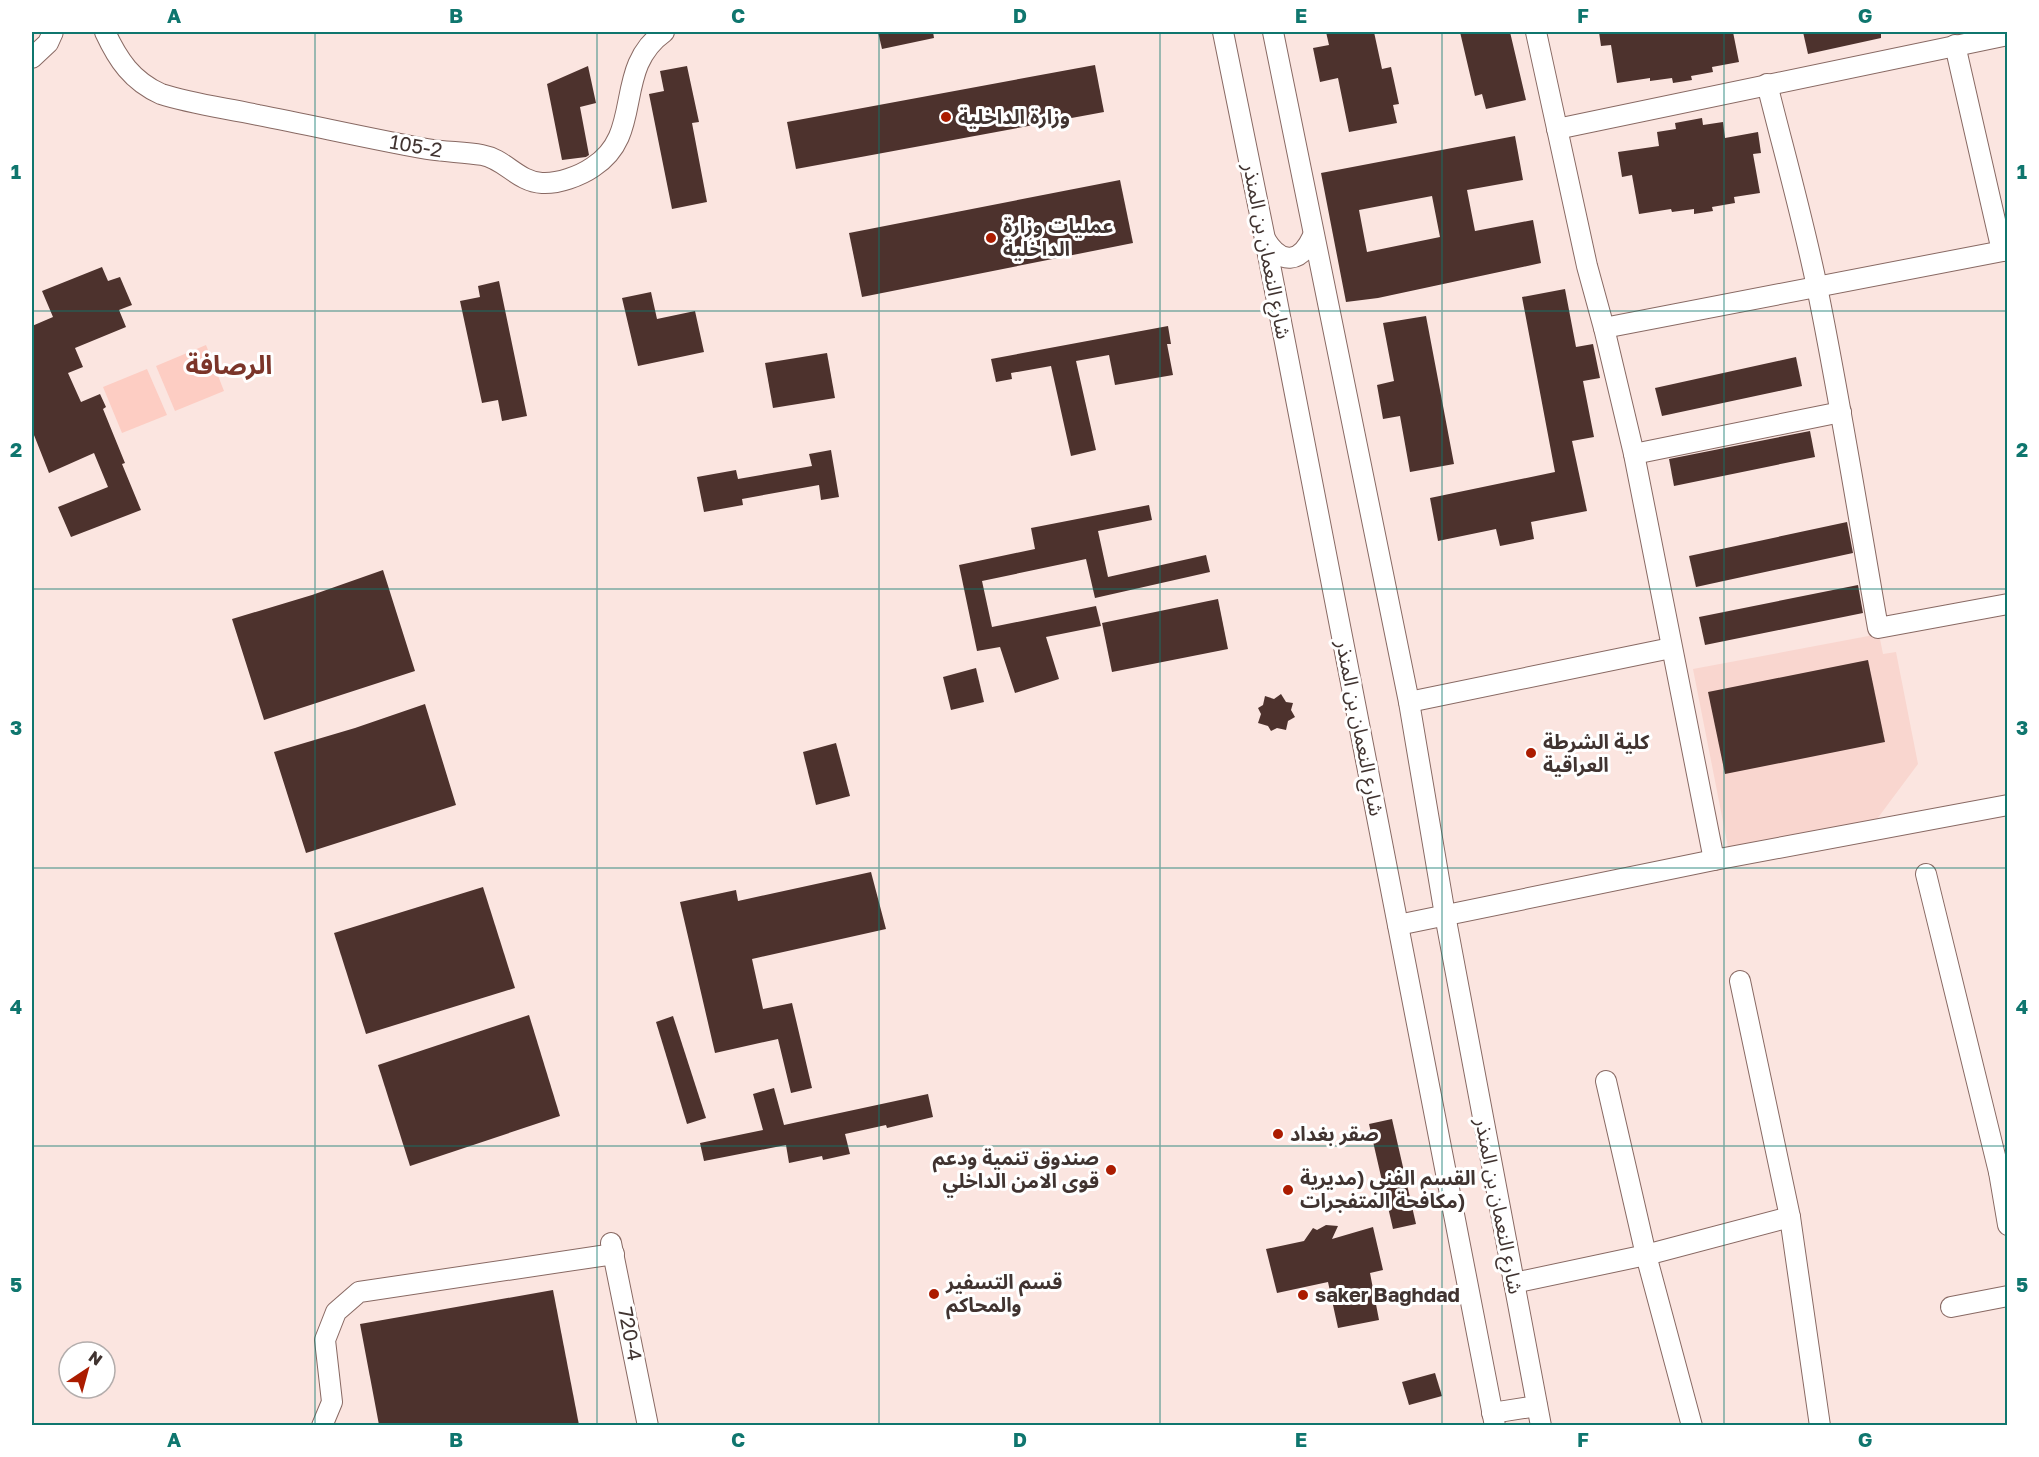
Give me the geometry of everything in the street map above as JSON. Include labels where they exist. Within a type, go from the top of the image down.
[{"type":"street","points":[[32,58],[48,43],[53,32]]},
{"type":"street","name":"105-2","points":[[105,32],[126,69],[142,85],[161,94],[430,150],[482,155],[502,163],[520,177],[542,183],[564,179],[593,167],[616,145],[622,130],[638,61],[653,40],[664,32]]},
{"type":"street","name":"شارع النعمان بن المنذر","points":[[1223,32],[1493,1419]]},
{"type":"street","name":"شارع النعمان بن المنذر","points":[[1273,32],[1409,702],[1445,915],[1541,1425]]},
{"type":"street","points":[[1536,32],[1587,266],[1634,454],[1714,860]]},
{"type":"street","points":[[1557,129],[2007,35]]},
{"type":"street","points":[[1604,328],[2005,251],[1955,45]]},
{"type":"street","points":[[1767,84],[1817,286],[1878,628],[2007,604]]},
{"type":"street","points":[[1265,239],[1275,254],[1291,258],[1300,255],[1313,236]]},
{"type":"street","points":[[1634,454],[1841,412]]},
{"type":"street","points":[[1409,702],[1671,648]]},
{"type":"street","points":[[1398,925],[1714,860],[2007,805]]},
{"type":"street","points":[[1926,874],[2003,1171],[2007,1225]]},
{"type":"street","points":[[1740,981],[1790,1217],[1820,1425]]},
{"type":"street","points":[[1606,1081],[1646,1255],[1692,1425]]},
{"type":"street","points":[[1514,1283],[1646,1255],[1790,1217]]},
{"type":"street","name":"720-4","points":[[322,1425],[332,1402],[325,1340],[336,1312],[359,1292],[613,1248],[648,1425]]},
{"type":"street","points":[[1951,1307],[2007,1296]]},
{"type":"street","points":[[1493,1419],[1537,1406]]},
{"type":"shaded area","points":[[206,345],[224,391],[175,411],[156,366]]},
{"type":"shaded area","points":[[147,369],[167,415],[122,433],[103,387]]},
{"type":"shaded area","points":[[1879,634],[1883,654],[1896,652],[1918,764],[1877,819],[1728,847],[1693,669]]},
{"type":"building","points":[[878,32],[933,32],[934,38],[882,49]]},
{"type":"building","points":[[1326,32],[1374,32],[1382,69],[1391,67],[1399,104],[1393,105],[1397,123],[1349,132],[1338,78],[1320,82],[1313,48],[1329,45]]},
{"type":"building","points":[[1460,32],[1510,32],[1526,100],[1486,109],[1482,94],[1475,96]]},
{"type":"building","points":[[1599,32],[1733,32],[1739,62],[1712,67],[1713,72],[1691,76],[1692,80],[1673,83],[1672,78],[1650,81],[1650,78],[1617,83],[1611,45],[1601,46]]},
{"type":"building","points":[[1803,32],[1881,32],[1881,38],[1808,54]]},
{"type":"building","name":"وزارة الداخلية","points":[[1095,65],[1104,112],[796,169],[787,122]]},
{"type":"building","points":[[588,66],[596,103],[580,107],[589,155],[562,160],[547,84]]},
{"type":"building","points":[[687,66],[699,122],[692,123],[707,202],[672,209],[649,94],[664,91],[660,71]]},
{"type":"building","points":[[1702,118],[1703,125],[1723,122],[1725,138],[1758,132],[1761,153],[1753,154],[1760,193],[1734,197],[1735,203],[1712,207],[1713,211],[1694,214],[1694,209],[1672,212],[1671,209],[1639,214],[1632,175],[1622,177],[1618,152],[1659,146],[1657,132],[1676,129],[1675,123]]},
{"type":"building","points":[[1515,136],[1523,180],[1467,190],[1475,231],[1533,220],[1541,263],[1378,298],[1346,302],[1321,173]],"holes":[[[1432,196],[1440,237],[1367,252],[1359,210]]]},
{"type":"building","name":"عمليات وزارة الداخلية","points":[[1120,180],[1133,243],[862,297],[849,233]]},
{"type":"building","points":[[102,267],[108,281],[120,277],[132,305],[119,310],[126,327],[75,348],[83,367],[68,373],[81,402],[100,394],[106,407],[103,409],[125,463],[122,464],[141,510],[71,537],[58,507],[108,487],[94,453],[49,473],[32,430],[32,326],[53,317],[42,291]]},
{"type":"building","points":[[499,281],[527,416],[502,421],[498,400],[482,403],[460,301],[480,297],[478,286]]},
{"type":"building","points":[[1565,289],[1576,347],[1593,344],[1600,378],[1583,381],[1594,437],[1572,441],[1587,511],[1531,522],[1534,539],[1500,546],[1496,529],[1438,541],[1430,498],[1555,472],[1522,297]]},
{"type":"building","points":[[651,292],[657,319],[695,311],[704,352],[638,366],[622,298]]},
{"type":"building","points":[[1426,316],[1454,464],[1410,472],[1400,416],[1383,419],[1377,385],[1394,381],[1383,323]]},
{"type":"building","points":[[1168,326],[1171,344],[1167,344],[1173,375],[1115,385],[1109,355],[1076,361],[1096,450],[1071,456],[1051,366],[1011,373],[1012,379],[996,382],[991,359]]},
{"type":"building","points":[[827,353],[835,398],[773,408],[765,363]]},
{"type":"building","points":[[1796,357],[1802,386],[1662,416],[1655,388]]},
{"type":"building","points":[[1810,431],[1815,457],[1674,486],[1669,459]]},
{"type":"building","points":[[831,450],[839,497],[821,500],[819,485],[742,499],[743,505],[704,512],[697,477],[736,470],[738,479],[812,466],[809,454]]},
{"type":"building","points":[[1149,505],[1152,520],[1098,531],[1108,577],[1206,555],[1210,572],[1095,598],[1086,559],[982,581],[992,627],[1096,606],[1101,626],[1046,637],[1059,679],[1015,693],[1000,647],[977,651],[959,565],[1035,549],[1031,528]]},
{"type":"building","points":[[1847,522],[1853,553],[1696,587],[1689,556]]},
{"type":"building","points":[[383,570],[415,671],[264,720],[232,619],[312,595]]},
{"type":"building","points":[[1858,585],[1863,613],[1705,645],[1699,617]]},
{"type":"building","points":[[1218,599],[1228,649],[1112,672],[1102,623]]},
{"type":"building","points":[[1868,660],[1885,742],[1725,774],[1708,692]]},
{"type":"building","points":[[976,668],[984,702],[951,710],[943,677]]},
{"type":"building","points":[[1281,694],[1286,702],[1293,703],[1291,710],[1295,717],[1288,721],[1286,730],[1277,728],[1271,731],[1268,726],[1258,723],[1261,714],[1258,708],[1263,705],[1265,696],[1274,699]]},
{"type":"building","points":[[425,704],[456,805],[306,853],[274,752]]},
{"type":"building","points":[[836,743],[850,796],[816,805],[803,752]]},
{"type":"building","points":[[871,872],[886,929],[752,959],[763,1009],[792,1003],[812,1088],[791,1093],[778,1039],[715,1053],[680,902],[736,890],[738,901]]},
{"type":"building","points":[[483,887],[515,988],[366,1034],[334,933]]},
{"type":"building","points":[[529,1015],[560,1116],[410,1166],[378,1065]]},
{"type":"building","points":[[673,1016],[706,1118],[687,1124],[656,1022]]},
{"type":"building","points":[[774,1088],[784,1125],[928,1094],[933,1117],[887,1128],[886,1125],[845,1134],[850,1154],[823,1160],[822,1156],[789,1163],[786,1145],[704,1161],[700,1143],[763,1130],[753,1094]]},
{"type":"building","points":[[1392,1119],[1416,1224],[1393,1229],[1369,1124]]},
{"type":"building","points":[[1326,1225],[1338,1226],[1332,1239],[1373,1227],[1383,1270],[1370,1273],[1379,1320],[1338,1328],[1328,1282],[1277,1293],[1266,1249],[1304,1241],[1313,1228],[1317,1230]]},
{"type":"building","points":[[553,1290],[579,1425],[379,1425],[360,1324]]},
{"type":"building","points":[[1435,1373],[1442,1396],[1409,1405],[1402,1382]]},
{"type":"place","name":"وزارة الداخلية","points":[[946,117]]},
{"type":"place","name":"عمليات وزارة الداخلية","points":[[991,238]]},
{"type":"place","name":"كلية الشرطة العراقية","points":[[1531,753]]},
{"type":"place","name":"صقر بغداد","points":[[1278,1134]]},
{"type":"place","name":"صندوق تنمية ودعم قوى الامن الداخلي","points":[[1111,1170]]},
{"type":"place","name":"القسم الفني (مديرية مكافحة المتفجرات)","points":[[1288,1190]]},
{"type":"place","name":"قسم التسفير والمحاكم","points":[[934,1294]]},
{"type":"place","name":"saker Baghdad","points":[[1303,1295]]},
{"type":"district","name":"الرصافة","points":[[229,365]]}]
